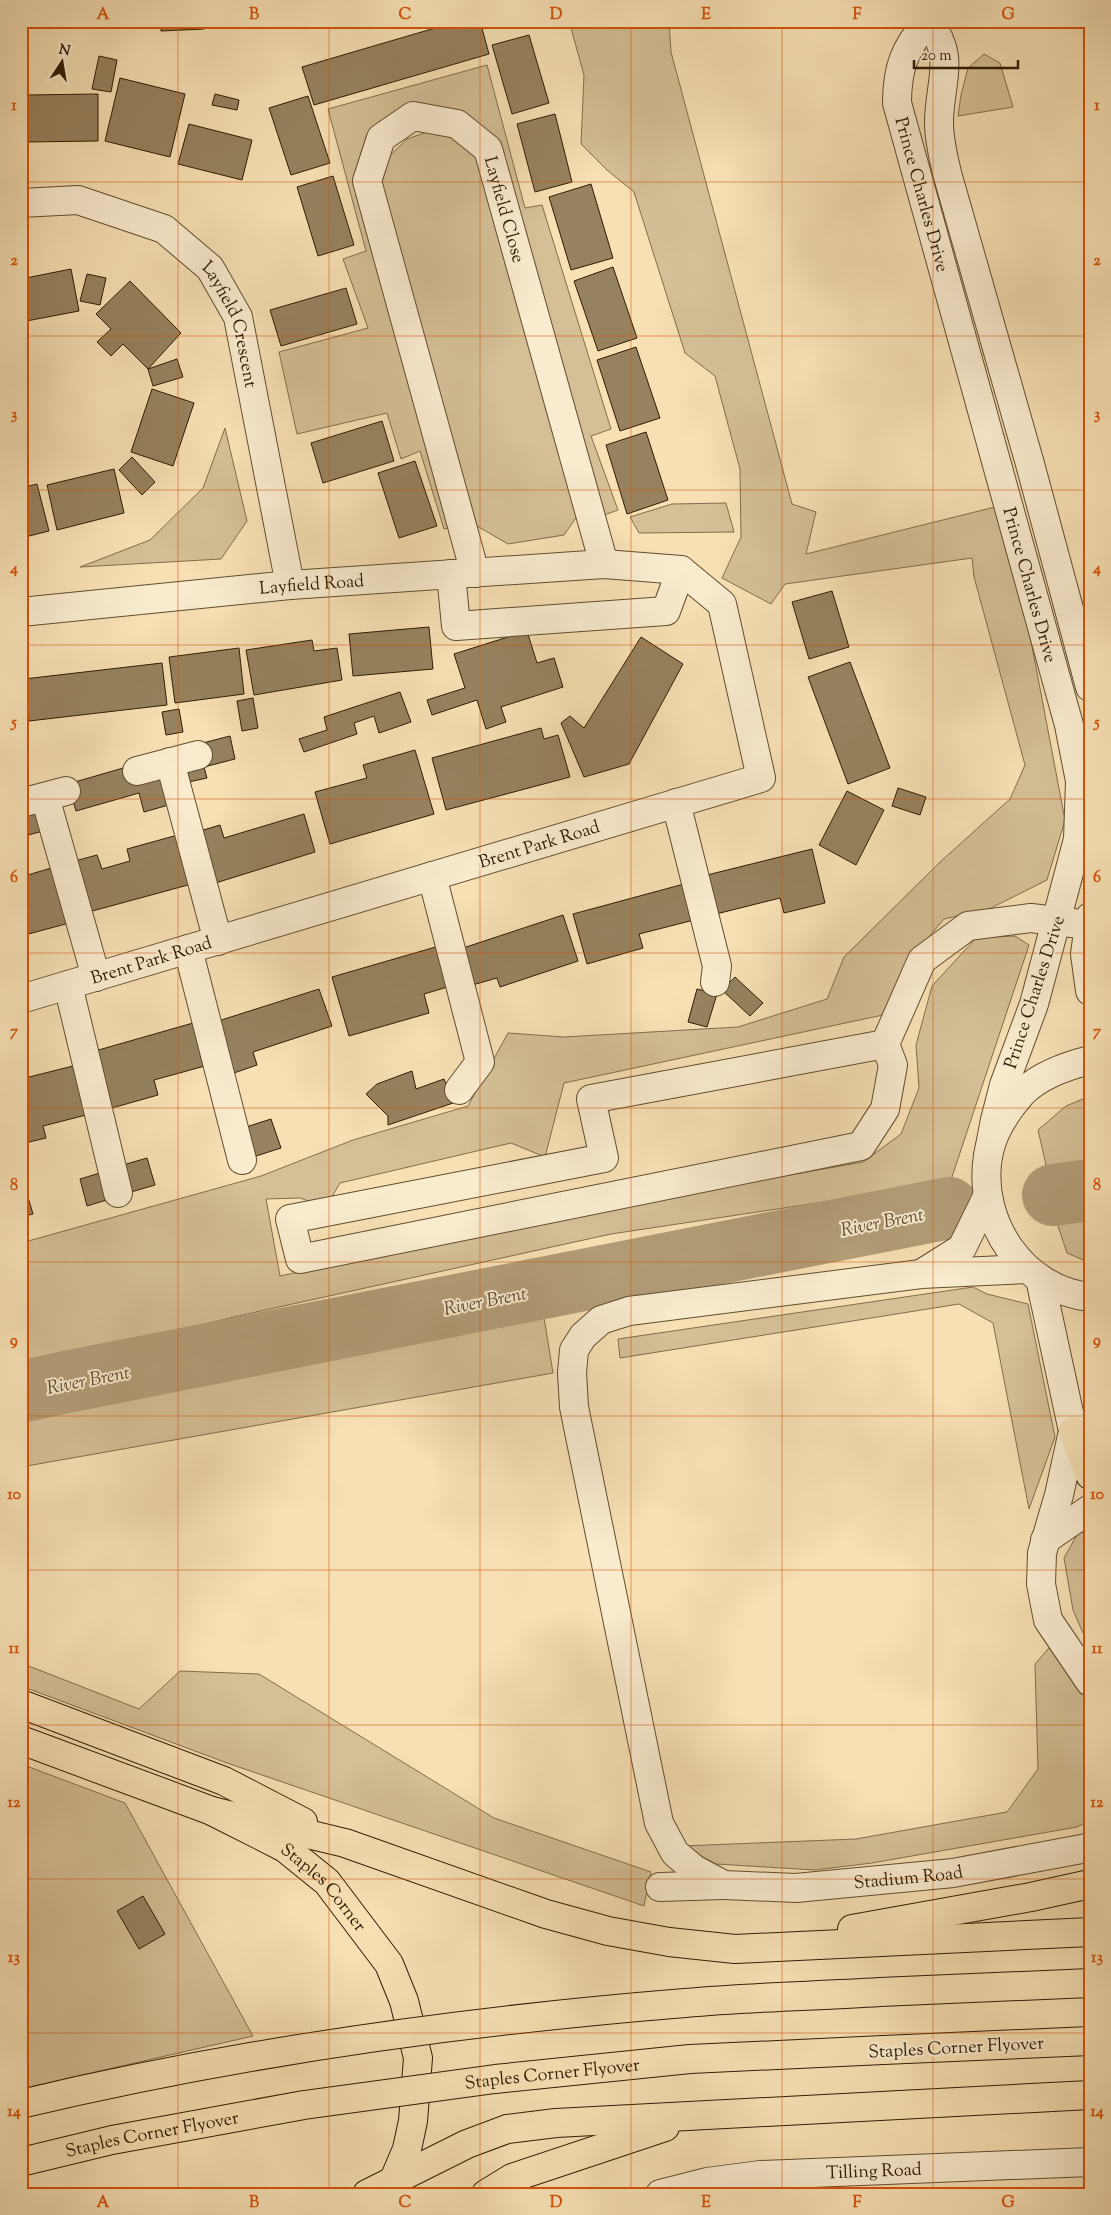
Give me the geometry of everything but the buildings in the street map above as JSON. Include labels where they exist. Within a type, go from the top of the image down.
[{"type":"highway","points":[[1073,1430],[1090,1475]]},
{"type":"highway","points":[[21,1704],[224,1781],[345,1843]]},
{"type":"highway","name":"Staples Corner","points":[[21,1740],[212,1811],[285,1848],[327,1882],[389,1964],[404,2001],[418,2058],[413,2121],[407,2149],[391,2188]]},
{"type":"highway","points":[[212,1811],[345,1843],[555,1916],[608,1931],[669,1942],[734,1949],[1090,1932]]},
{"type":"highway","points":[[734,1949],[1031,1897],[1090,1884]]},
{"type":"highway","points":[[21,2104],[99,2085],[295,2049],[480,2024],[685,2002],[1090,1983]]},
{"type":"highway","name":"Staples Corner Flyover","points":[[21,2162],[112,2140],[304,2105],[495,2079],[690,2060],[1090,2041]]},
{"type":"highway","points":[[367,2194],[391,2188],[467,2144],[507,2128],[556,2123],[1090,2095]]},
{"type":"highway","points":[[486,2194],[512,2178],[697,2116]]},
{"type":"street","name":"Prince Charles Drive","points":[[988,1156],[994,1120],[1004,1085],[1034,1004],[1078,839],[1080,781],[1076,753],[1010,506],[897,104],[897,81],[903,59],[913,38],[928,21],[937,33],[943,46],[946,61],[940,100],[941,149],[1028,454],[1090,687]]},
{"type":"street","name":"Layfield Close","points":[[604,564],[488,149],[457,124],[414,116],[381,138],[367,181],[463,574],[456,626],[666,611],[681,570]]},
{"type":"street","name":"Layfield Crescent","points":[[21,203],[78,200],[164,229],[210,268],[238,317],[290,585]]},
{"type":"street","points":[[604,564],[681,570]]},
{"type":"street","name":"Layfield Road","points":[[21,612],[290,585],[604,564]]},
{"type":"street","name":"Brent Park Road","points":[[21,999],[761,778],[722,604],[681,570]]},
{"type":"street","points":[[137,771],[198,755]]},
{"type":"street","points":[[170,762],[218,940]]},
{"type":"street","points":[[44,797],[96,977]]},
{"type":"street","points":[[676,803],[717,966],[715,982]]},
{"type":"street","points":[[432,876],[480,1062],[459,1090]]},
{"type":"street","points":[[886,1044],[591,1099],[604,1158],[290,1219],[300,1259],[861,1146],[885,1109],[893,1064],[886,1044],[922,960],[968,926],[1030,918],[1057,922],[1089,921]]},
{"type":"street","name":"Prince Charles Drive","points":[[1089,921],[1085,954],[1090,991]]},
{"type":"street","points":[[188,950],[242,1160]]},
{"type":"street","points":[[68,985],[118,1193]]},
{"type":"street","points":[[1090,1060],[1054,1071],[1023,1092],[1001,1122],[988,1156],[987,1197],[995,1224],[1008,1248],[1033,1274],[1074,1295],[1090,1297]]},
{"type":"street","points":[[921,1274],[962,1248],[987,1197]]},
{"type":"street","name":"Stadium Road","points":[[724,1885],[694,1869],[675,1853],[659,1823],[574,1407],[572,1373],[574,1350],[583,1336],[601,1320],[629,1311],[921,1274],[1033,1274]]},
{"type":"street","points":[[1033,1274],[1073,1430],[1042,1552],[1041,1584],[1048,1620],[1090,1682]]},
{"type":"street","points":[[1045,1540],[1090,1509]]},
{"type":"street","name":"Stadium Road","points":[[660,1887],[724,1885],[796,1888],[953,1873],[1090,1846]]},
{"type":"street","name":"Tilling Road","points":[[660,2194],[707,2182],[741,2186],[823,2172],[1090,2162]]},
{"type":"shaded area","points":[[569,21],[669,21],[671,52],[792,504],[816,512],[806,554],[999,506],[1016,562],[1065,820],[1047,880],[989,909],[944,919],[903,968],[883,1015],[564,1083],[545,1157],[511,1143],[340,1183],[326,1207],[300,1198],[266,1199],[280,1276],[603,1208],[863,1162],[901,1134],[919,1088],[916,1045],[932,986],[976,938],[1015,936],[1029,945],[950,1183],[611,1234],[238,1316],[21,1368],[21,1243],[261,1176],[353,1140],[468,1106],[508,1033],[564,1037],[738,1027],[827,999],[844,957],[939,863],[1010,799],[1025,765],[974,577],[972,558],[785,584],[771,604],[722,578],[741,537],[740,469],[715,376],[685,353],[634,192],[607,170],[581,144],[584,75]]},
{"type":"shaded area","points":[[984,54],[1000,63],[1013,107],[958,116],[968,68]]},
{"type":"shaded area","points":[[487,65],[525,208],[542,205],[611,429],[591,436],[618,510],[604,515],[496,141],[412,105],[361,178],[454,526],[444,529],[420,451],[401,459],[387,413],[297,434],[279,352],[368,328],[343,259],[366,251],[328,109]]},
{"type":"shaded area","points":[[433,130],[455,135],[479,156],[578,515],[564,535],[508,544],[477,526],[381,191],[383,162],[407,139]]},
{"type":"shaded area","points":[[225,428],[247,521],[221,559],[80,567],[150,540],[203,488]]},
{"type":"shaded area","points":[[726,503],[734,532],[639,533],[630,517],[672,504]]},
{"type":"shaded area","points":[[1090,1096],[1090,1173],[1049,1178],[1038,1130],[1066,1106]]},
{"type":"shaded area","points":[[1090,1213],[1090,1263],[1067,1253],[1055,1217]]},
{"type":"shaded area","points":[[973,1287],[987,1294],[1028,1304],[1055,1437],[1029,1509],[993,1323],[959,1304],[620,1358],[618,1339]]},
{"type":"shaded area","points":[[542,1305],[553,1373],[21,1467],[21,1411],[344,1342]]},
{"type":"shaded area","points":[[1090,1531],[1090,1649],[1073,1610],[1064,1558],[1078,1533]]},
{"type":"shaded area","points":[[1055,1641],[1090,1699],[1090,1820],[1077,1827],[872,1863],[815,1870],[716,1864],[682,1846],[856,1839],[1007,1812],[1038,1769],[1035,1664]]},
{"type":"shaded area","points":[[21,1663],[139,1709],[180,1671],[259,1674],[494,1818],[651,1872],[644,1906],[227,1763],[21,1686]]},
{"type":"shaded area","points":[[21,1764],[125,1803],[253,2036],[21,2089]]},
{"type":"waterway","name":"River Brent","points":[[1053,1195],[1090,1190]]},
{"type":"waterway","name":"River Brent","points":[[21,1392],[949,1208]]}]
